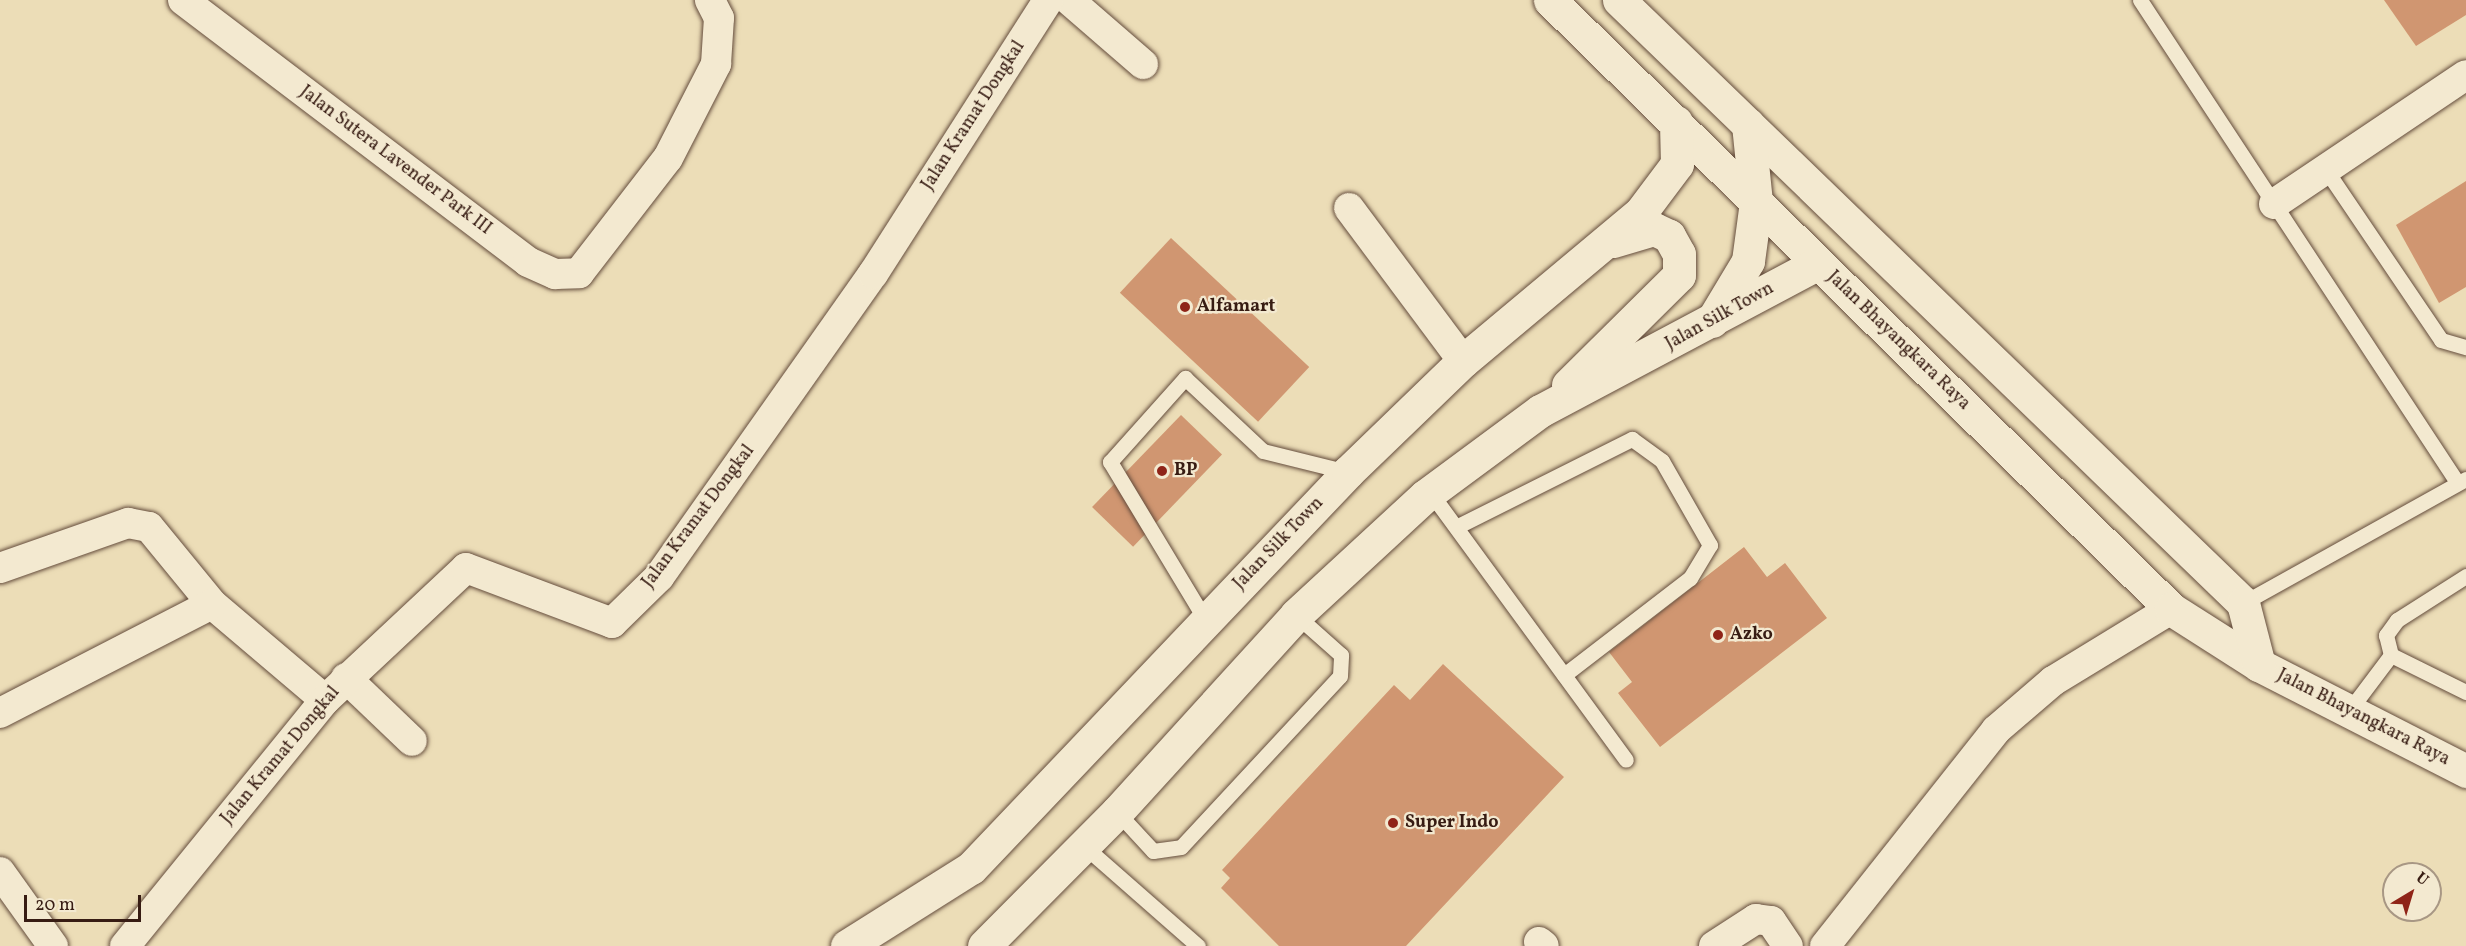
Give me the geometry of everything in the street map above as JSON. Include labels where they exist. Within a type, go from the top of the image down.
[{"type":"main road","name":"Jalan Bhayangkara Raya","points":[[1550,0],[2171,609],[2259,666],[2466,771]]},
{"type":"main road","points":[[1619,0],[2243,603]]},
{"type":"main road","name":"Jalan Silk Town","points":[[847,946],[971,868],[1348,471],[1463,361],[1641,212],[1677,164],[1676,122]]},
{"type":"main road","points":[[1710,323],[1748,261],[1756,202],[1748,124]]},
{"type":"main road","points":[[1540,411],[1679,275],[1679,254],[1669,236],[1654,229],[1605,243]]},
{"type":"main road","name":"Jalan Silk Town","points":[[984,946],[1117,812],[1296,615],[1425,496],[1540,411],[1710,323],[1818,263]]},
{"type":"main road","name":"Jalan Bhayangkara Raya","points":[[2243,603],[2259,666]]},
{"type":"street","name":"Jalan Sutera Lavender Park III","points":[[183,0],[528,262],[555,274],[579,273],[668,158],[716,63],[714,9]]},
{"type":"street","name":"Jalan Sutera Lavender Park III","points":[[196,0],[218,27]]},
{"type":"street","name":"Jalan Kramat Dongkal","points":[[125,946],[325,700],[466,568],[612,623],[659,577],[873,274],[1048,0]]},
{"type":"street","points":[[1069,0],[1143,64]]},
{"type":"street","points":[[2274,204],[2466,75]]},
{"type":"street","points":[[1349,208],[1463,361]]},
{"type":"street","points":[[0,568],[137,523],[155,530],[212,604],[325,700]]},
{"type":"street","points":[[0,713],[212,604]]},
{"type":"street","points":[[1825,946],[1996,730],[2054,681],[2171,609]]},
{"type":"street","points":[[346,678],[412,741]]},
{"type":"street","points":[[0,872],[53,946]]},
{"type":"street","points":[[1714,946],[1756,919],[1771,921],[1788,946]]},
{"type":"lane","points":[[2140,0],[2274,204],[2462,481],[2243,603]]},
{"type":"lane","points":[[2326,170],[2441,340],[2466,347]]},
{"type":"lane","points":[[1206,621],[1110,462],[1185,378],[1263,451],[1348,471]]},
{"type":"lane","points":[[1456,527],[1632,439],[1662,461],[1710,545],[1690,578],[1564,675]]},
{"type":"lane","points":[[1425,496],[1438,503],[1626,760]]},
{"type":"lane","points":[[2466,576],[2397,620],[2386,635],[2391,655],[2466,692]]},
{"type":"lane","points":[[1117,812],[1153,851],[1181,847],[1340,676],[1341,655],[1296,615]]},
{"type":"lane","points":[[2348,712],[2391,655]]},
{"type":"lane","points":[[1083,845],[1198,946]]},
{"type":"building","points":[[2384,0],[2466,0],[2466,15],[2416,46]]},
{"type":"building","points":[[2466,181],[2466,287],[2439,303],[2396,225]]},
{"type":"building","points":[[1171,238],[1309,367],[1258,422],[1120,293]]},
{"type":"building","points":[[1181,415],[1222,455],[1133,547],[1092,507]]},
{"type":"building","name":"Azko","points":[[1744,547],[1767,577],[1785,563],[1827,618],[1660,747],[1618,693],[1632,682],[1609,652]]},
{"type":"building","name":"Super Indo","points":[[1443,664],[1564,777],[1406,946],[1279,946],[1221,888],[1230,878],[1222,870],[1394,685],[1410,700]]},
{"type":"place","name":"Alfamart","points":[[1185,307]]},
{"type":"place","name":"BP","points":[[1162,471]]},
{"type":"place","name":"Azko","points":[[1718,635]]},
{"type":"place","name":"Super Indo","points":[[1393,823]]}]
